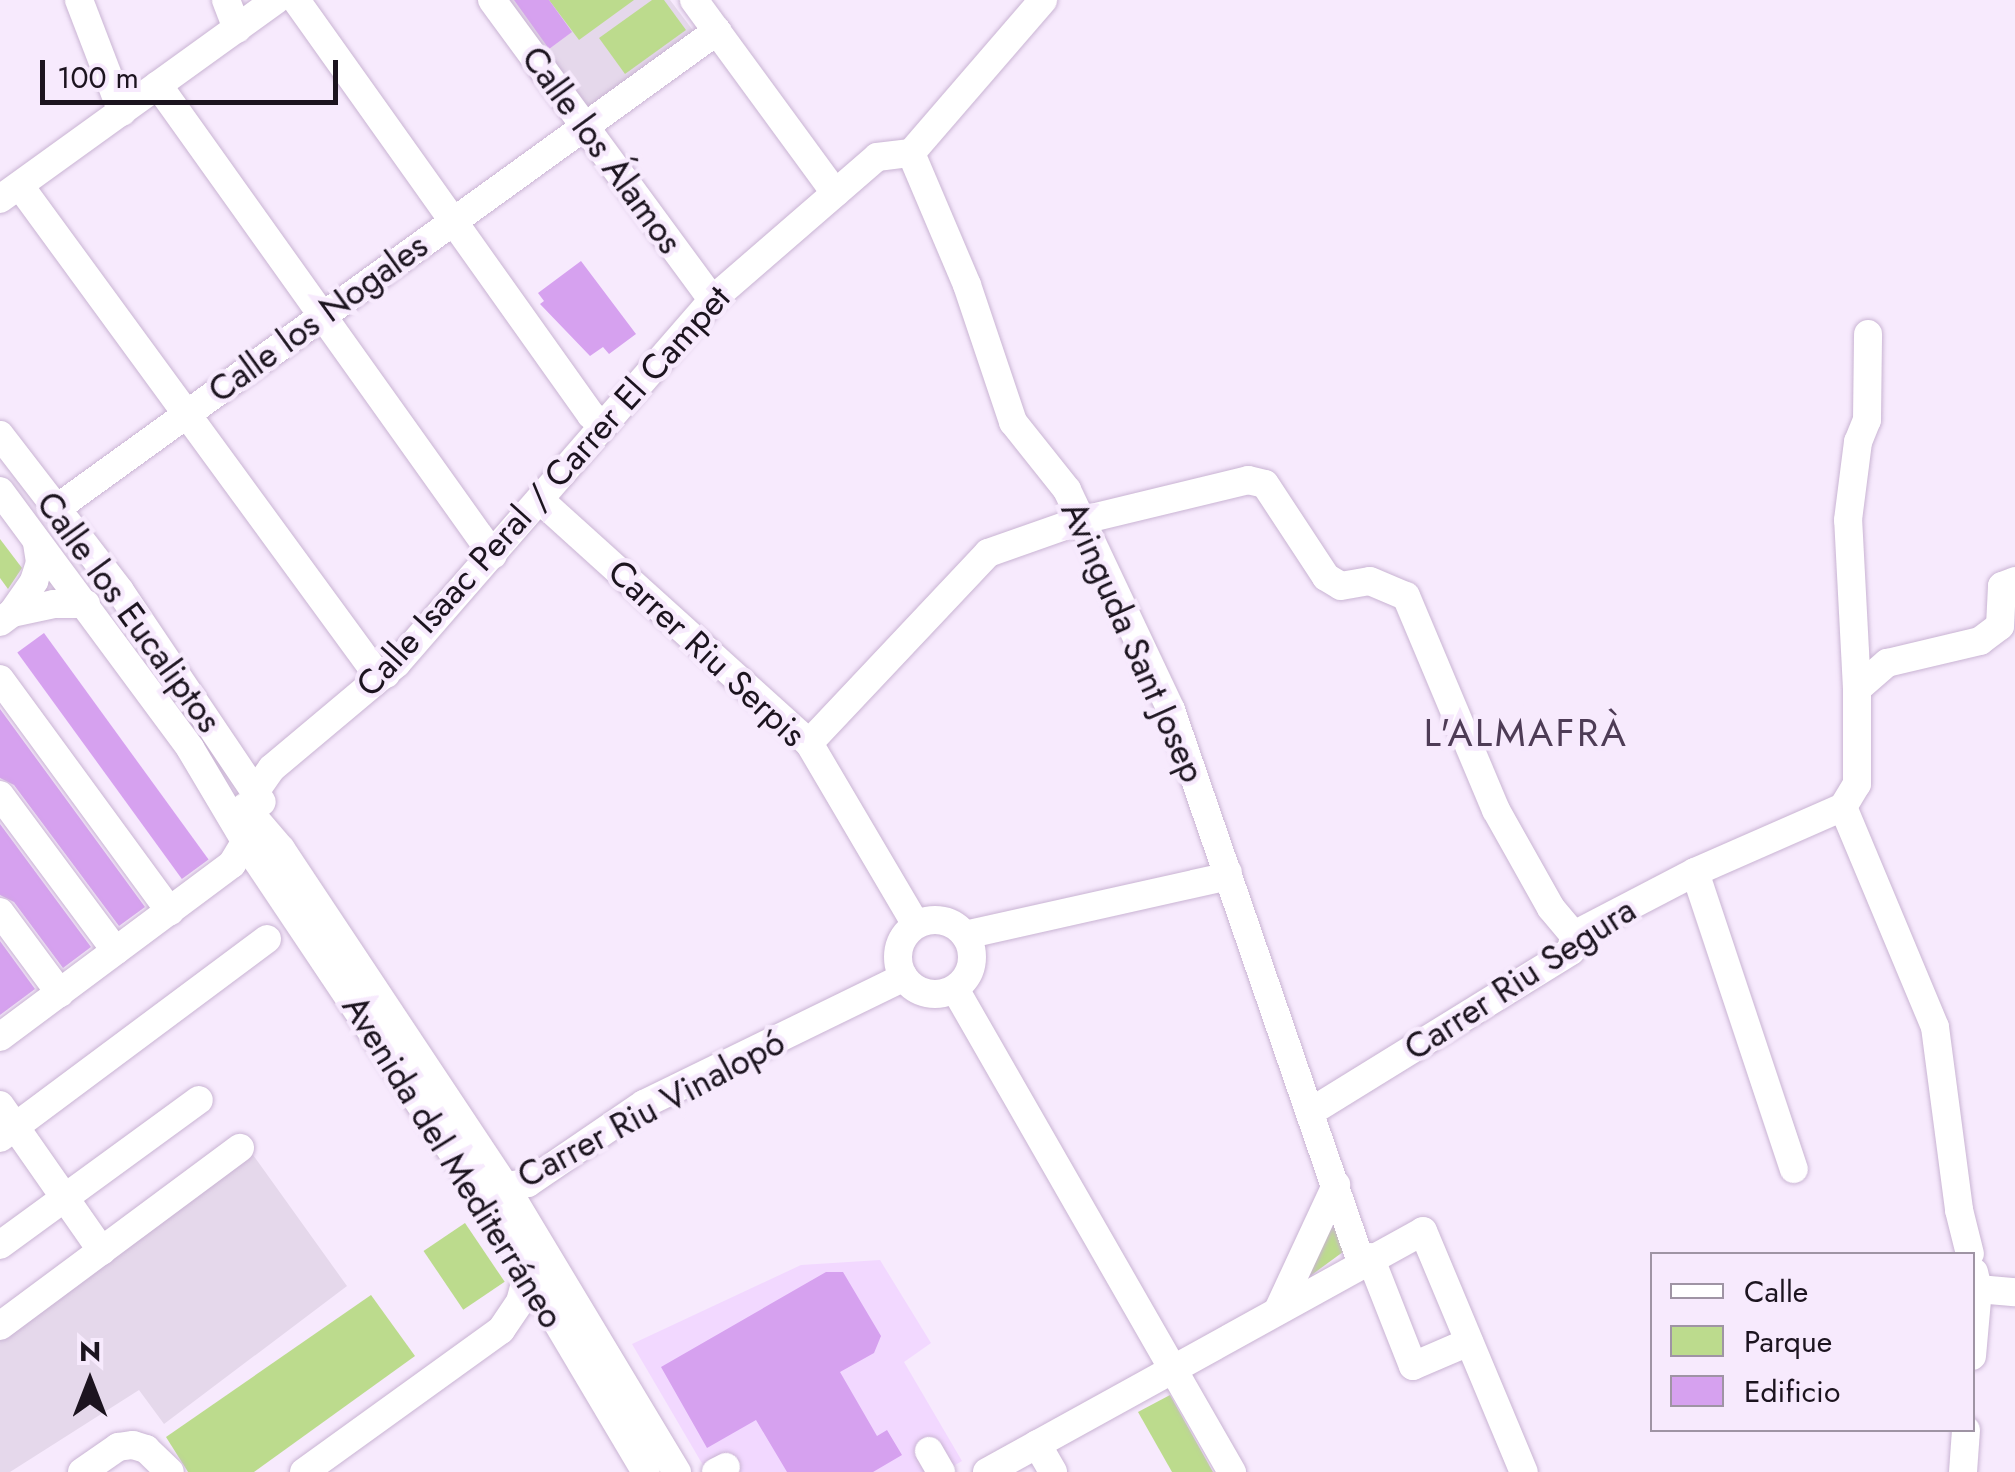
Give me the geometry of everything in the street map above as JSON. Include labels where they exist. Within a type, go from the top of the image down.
[{"type":"street","points":[[78,0],[122,112]]},
{"type":"street","points":[[226,0],[237,29]]},
{"type":"street","points":[[276,0],[10,193],[185,414],[373,670],[386,674]]},
{"type":"street","points":[[296,0],[591,415],[604,425]]},
{"type":"street","name":"Calle los Álamos","points":[[492,0],[712,300]]},
{"type":"street","points":[[694,0],[835,193]]},
{"type":"street","points":[[910,153],[1043,0]]},
{"type":"street","name":"Calle los Nogales","points":[[52,505],[64,503],[717,31]]},
{"type":"street","points":[[158,85],[493,555]]},
{"type":"street","name":"Calle Isaac Peral / Carrer El Campet","points":[[254,804],[272,768],[386,674],[712,300],[877,157],[910,153]]},
{"type":"street","name":"Avinguda Sant Josep","points":[[910,153],[967,285],[1013,422],[1067,490],[1172,710],[1336,1185],[1413,1366],[1469,1342]]},
{"type":"street","points":[[1868,334],[1866,420],[1858,442],[1848,520],[1857,784],[1842,807],[1934,1026],[1959,1210],[1970,1252]]},
{"type":"street","name":"Calle los Eucaliptos","points":[[0,435],[120,590],[254,804]]},
{"type":"street","points":[[809,743],[988,553],[1080,521],[1248,480],[1265,484],[1326,577],[1341,586],[1370,581],[1406,596],[1496,810],[1551,908],[1574,935]]},
{"type":"street","name":"Avenida del Mediterráneo","points":[[0,492],[190,748],[246,852],[277,888],[482,1196],[646,1472]]},
{"type":"street","name":"Carrer Riu Serpis","points":[[540,500],[809,743],[916,926]]},
{"type":"street","points":[[6,618],[34,581],[40,562],[38,542]]},
{"type":"street","points":[[1856,689],[1886,663],[1980,641],[2000,626],[2002,586],[2015,580]]},
{"type":"street","points":[[6,618],[54,604],[86,604]]},
{"type":"street","points":[[0,679],[170,911]]},
{"type":"street","name":"Avenida del Mediterráneo","points":[[190,748],[254,804],[325,898],[358,961]]},
{"type":"street","points":[[0,794],[116,951]]},
{"type":"street","points":[[2,1031],[60,993],[246,852],[254,804]]},
{"type":"street","name":"Avenida del Mediterráneo","points":[[254,804],[505,1186],[677,1472]]},
{"type":"street","name":"Carrer Riu Segura","points":[[1312,1111],[1571,951],[1574,935],[1695,872],[1842,807]]},
{"type":"street","name":"Avenida del Mediterráneo","points":[[246,852],[283,866],[322,909]]},
{"type":"street","points":[[965,935],[1221,878],[1228,872]]},
{"type":"street","points":[[1695,872],[1794,1169]]},
{"type":"street","points":[[200,889],[236,882],[277,888]]},
{"type":"street","points":[[0,912],[60,993]]},
{"type":"street","points":[[937,920],[965,935],[971,946],[970,970],[955,989],[932,994],[911,986],[904,977],[898,954],[901,943],[916,926],[937,920]]},
{"type":"street","points":[[102,1250],[5,1124],[267,939]]},
{"type":"street","name":"Carrer Riu Vinalopó","points":[[505,1186],[528,1183],[644,1104],[904,977]]},
{"type":"street","points":[[955,989],[1232,1472]]},
{"type":"street","points":[[0,1245],[198,1100]]},
{"type":"street","points":[[0,1326],[240,1148]]},
{"type":"street","points":[[1279,1308],[1336,1185]]},
{"type":"street","points":[[987,1472],[1423,1231],[1524,1472]]},
{"type":"street","points":[[304,1472],[500,1330],[520,1302],[528,1275]]},
{"type":"street","points":[[1975,1277],[2015,1292]]},
{"type":"street","points":[[500,1330],[540,1322],[559,1327]]},
{"type":"street","points":[[1963,1472],[1966,1432]]},
{"type":"street","points":[[1037,1444],[1053,1472]]},
{"type":"street","points":[[82,1472],[118,1447],[134,1445],[160,1467]]},
{"type":"shaded area","points":[[508,0],[670,0],[695,33],[588,110]]},
{"type":"shaded area","points":[[248,1148],[347,1286],[164,1424],[139,1390],[10,1472],[0,1472],[0,1328]]},
{"type":"shaded area","points":[[880,1260],[931,1343],[904,1362],[962,1461],[943,1472],[707,1472],[632,1344],[801,1265]]},
{"type":"green space","points":[[549,0],[634,0],[579,40]]},
{"type":"green space","points":[[652,0],[664,0],[686,30],[625,74],[599,38]]},
{"type":"green space","points":[[0,539],[22,568],[8,589],[0,578]]},
{"type":"green space","points":[[1332,1210],[1347,1249],[1302,1282]]},
{"type":"green space","points":[[465,1223],[505,1282],[463,1310],[424,1251]]},
{"type":"green space","points":[[371,1295],[415,1356],[254,1472],[188,1472],[166,1437]]},
{"type":"green space","points":[[1170,1395],[1213,1472],[1172,1472],[1138,1412]]},
{"type":"building","points":[[514,0],[549,0],[572,32],[549,49]]},
{"type":"building","points":[[581,261],[636,334],[609,354],[603,347],[590,356],[540,304],[544,301],[538,293]]},
{"type":"building","points":[[44,633],[209,860],[182,879],[17,652]]},
{"type":"building","points":[[0,709],[145,907],[119,926],[14,785],[0,778]]},
{"type":"building","points":[[0,824],[91,947],[63,968],[14,902],[0,895]]},
{"type":"building","points":[[0,941],[35,989],[0,1015]]},
{"type":"building","points":[[826,1272],[843,1272],[881,1336],[874,1353],[840,1372],[877,1436],[887,1430],[902,1455],[873,1472],[787,1472],[756,1420],[707,1448],[661,1367]]},
{"type":"district","name":"L'ALMAFRÀ","points":[[1526,733]]}]
